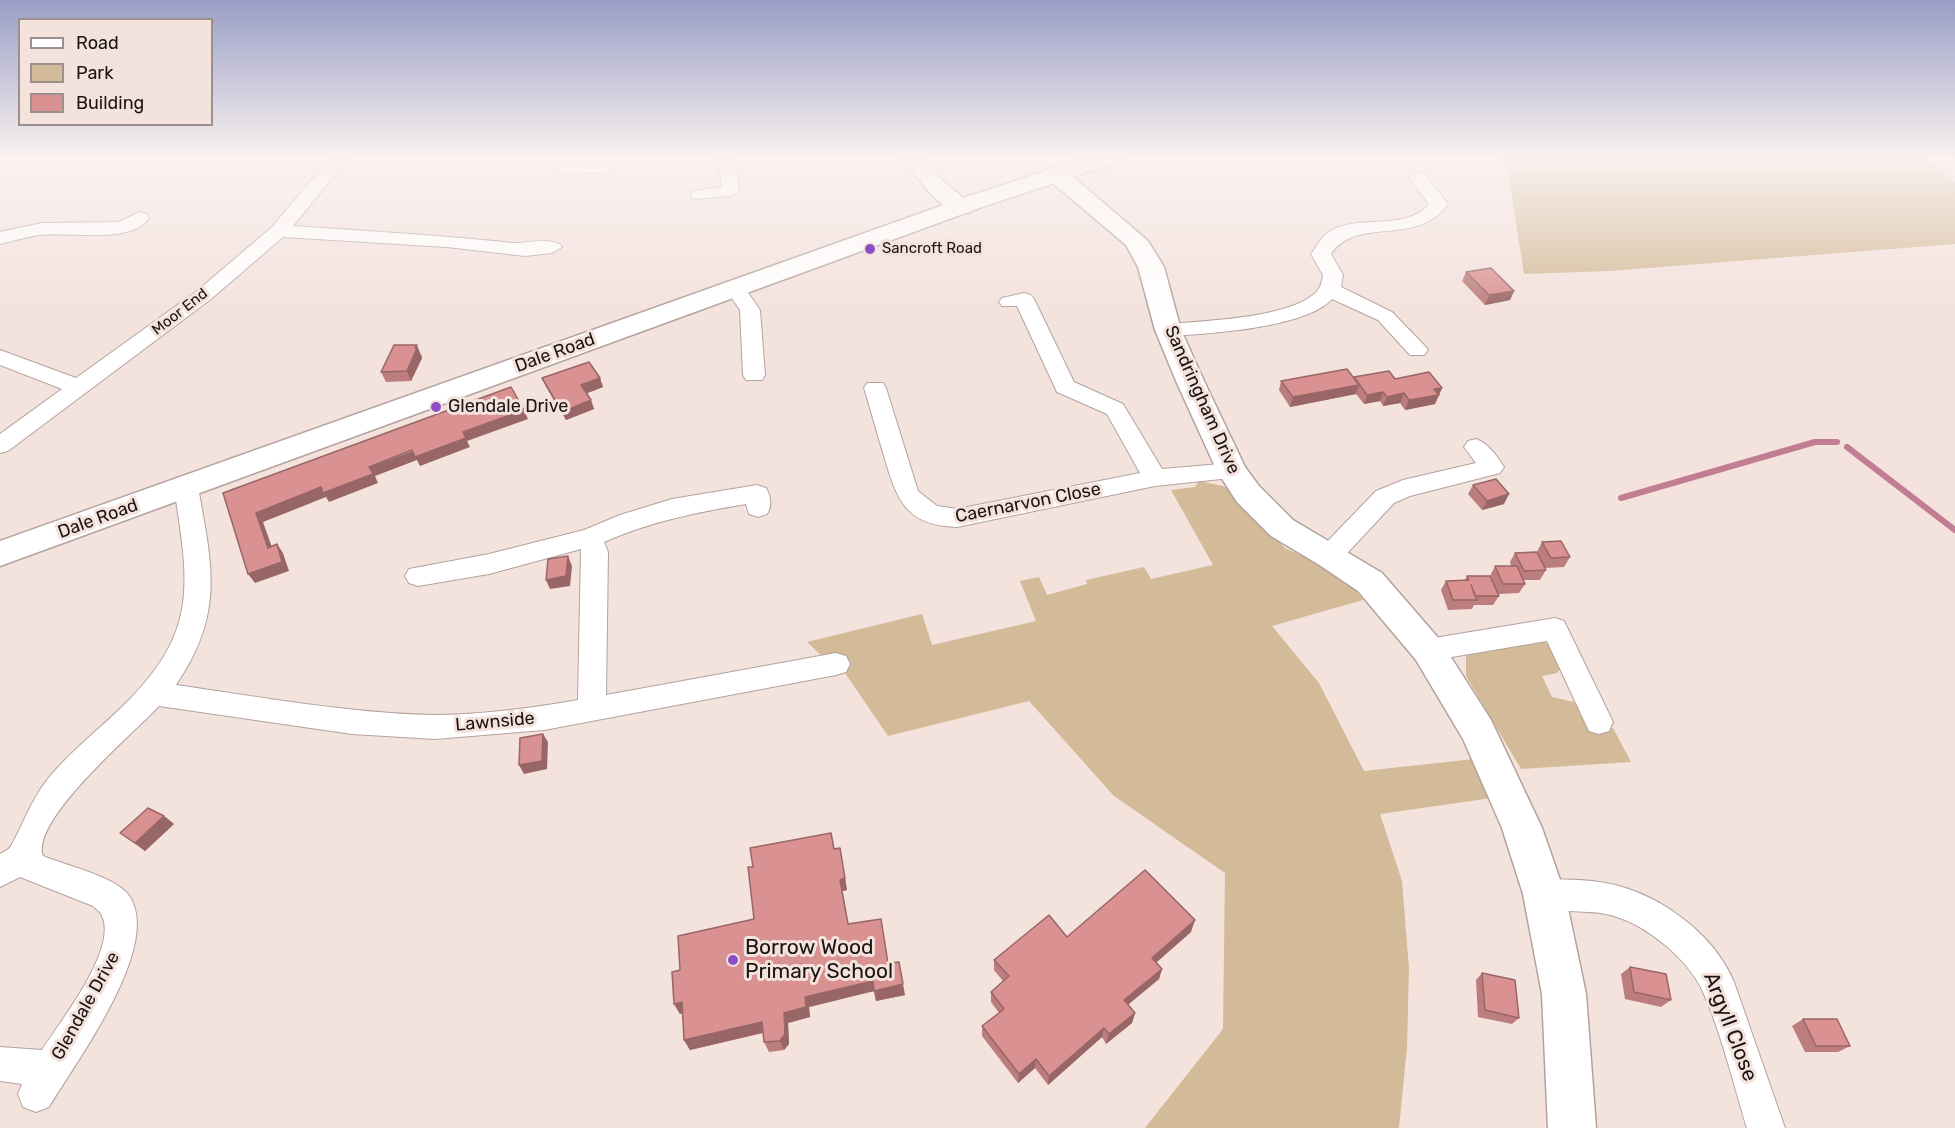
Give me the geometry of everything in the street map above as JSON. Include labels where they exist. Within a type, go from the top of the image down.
[{"type":"street","name":"Moor End","points":[[0,445],[198,300],[279,231],[297,210]]},
{"type":"street","name":"Dale Road","points":[[0,554],[955,210]]},
{"type":"street","name":"Sandringham Drive","points":[[1099,210],[1136,241],[1151,267],[1168,330],[1232,471],[1256,504],[1277,524],[1370,582],[1428,650],[1464,705],[1503,780],[1544,894],[1564,994],[1572,1128]]},
{"type":"street","points":[[1168,330],[1222,326],[1284,316],[1323,297],[1330,290],[1332,275],[1321,254],[1325,242],[1336,234],[1418,220],[1435,210]]},
{"type":"street","points":[[0,238],[42,229],[122,228],[140,218]]},
{"type":"street","points":[[279,231],[447,241],[525,250],[552,247]]},
{"type":"street","points":[[735,288],[750,310],[753,375]]},
{"type":"street","points":[[1330,290],[1385,316],[1421,344]]},
{"type":"street","points":[[1016,300],[1065,387],[1115,409],[1155,478]]},
{"type":"street","points":[[0,358],[81,387]]},
{"type":"street","name":"Caernarvon Close","points":[[875,388],[907,494],[914,503],[930,515],[957,518],[1155,478],[1232,471]]},
{"type":"street","points":[[1330,555],[1385,497],[1403,489],[1492,467],[1476,447]]},
{"type":"street","name":"Glendale Drive","points":[[3,1064],[43,1081],[117,957],[121,937],[120,912],[116,904],[104,895],[32,867],[13,864],[42,811],[64,779],[152,693],[166,677],[186,641],[199,604],[201,575],[186,487]]},
{"type":"street","points":[[431,580],[590,538],[629,521],[672,508],[757,494],[758,508]]},
{"type":"street","points":[[590,538],[595,552],[591,710]]},
{"type":"street","points":[[1428,650],[1555,629],[1599,722]]},
{"type":"street","name":"Lawnside","points":[[152,693],[352,722],[408,726],[500,722],[591,710],[836,664]]},
{"type":"street","name":"Argyll Close","points":[[1544,894],[1599,897],[1620,902],[1654,918],[1696,952],[1717,982],[1766,1128]]},
{"type":"green space","points":[[1514,210],[1955,210],[1955,244],[1610,271],[1524,274]]},
{"type":"green space","points":[[1199,481],[1227,487],[1285,548],[1327,567],[1349,581],[1363,600],[1272,626],[1319,683],[1364,771],[1474,759],[1492,798],[1380,814],[1402,881],[1409,969],[1407,1047],[1399,1128],[1145,1128],[1223,1029],[1225,873],[1114,796],[1029,701],[888,736],[843,670],[824,658],[807,642],[922,614],[932,645],[1036,621],[1020,581],[1039,577],[1047,595],[1087,584],[1086,580],[1144,567],[1151,579],[1213,565],[1171,490],[1195,487]]},
{"type":"green space","points":[[1540,640],[1549,644],[1562,666],[1557,673],[1542,676],[1552,697],[1574,702],[1595,726],[1613,728],[1631,762],[1521,769],[1466,676],[1466,649]]},
{"type":"building","points":[[1491,268],[1514,291],[1489,295],[1466,272]]},
{"type":"building","points":[[394,345],[417,345],[415,348],[417,348],[407,371],[381,372]]},
{"type":"building","points":[[589,362],[600,378],[581,385],[591,400],[562,412],[542,378]]},
{"type":"building","points":[[1347,369],[1359,385],[1293,397],[1281,381]]},
{"type":"building","points":[[1389,371],[1395,379],[1429,372],[1442,388],[1434,389],[1439,395],[1409,400],[1404,393],[1387,397],[1383,392],[1367,395],[1354,377]]},
{"type":"building","points":[[511,387],[524,410],[463,432],[466,438],[415,457],[412,450],[369,467],[373,474],[323,493],[321,487],[256,513],[268,548],[277,544],[282,562],[248,574],[223,493]]},
{"type":"building","points":[[1496,479],[1509,494],[1487,501],[1473,485]]},
{"type":"building","points":[[1561,541],[1570,557],[1551,558],[1542,542]]},
{"type":"building","points":[[1537,552],[1546,570],[1524,571],[1515,553]]},
{"type":"building","points":[[568,556],[566,576],[546,580],[548,559]]},
{"type":"building","points":[[1495,566],[1517,566],[1525,584],[1503,584]]},
{"type":"building","points":[[1467,576],[1490,576],[1499,596],[1475,596],[1477,600],[1453,600],[1446,581],[1469,580]]},
{"type":"building","points":[[543,734],[542,761],[519,765],[520,738]]},
{"type":"building","points":[[148,808],[164,816],[135,843],[120,833]]},
{"type":"building","points":[[831,833],[834,849],[840,848],[845,878],[840,880],[848,924],[881,919],[888,963],[899,962],[903,984],[874,991],[873,981],[805,997],[806,1007],[784,1013],[785,1034],[780,1041],[764,1042],[762,1022],[684,1040],[682,1002],[674,1004],[672,972],[680,970],[678,936],[754,919],[748,867],[753,867],[750,848]]},
{"type":"building","points":[[1145,870],[1195,920],[1152,958],[1162,969],[1124,1000],[1135,1013],[1109,1034],[1104,1028],[1049,1076],[1036,1059],[1019,1074],[982,1026],[1004,1009],[991,992],[1009,976],[994,960],[1049,915],[1067,937]]},
{"type":"building","points":[[1630,967],[1666,974],[1671,1000],[1634,992]]},
{"type":"building","points":[[1482,973],[1515,980],[1519,1018],[1485,1010]]},
{"type":"building","points":[[1803,1019],[1837,1019],[1850,1046],[1816,1046]]},
{"type":"waterway","points":[[1621,498],[1815,442],[1837,442]]},
{"type":"waterway","points":[[1847,447],[1955,530]]},
{"type":"place","name":"Sancroft Road","points":[[870,249]]},
{"type":"place","name":"Glendale Drive","points":[[436,407]]},
{"type":"place","name":"Borrow Wood Primary School","points":[[733,960]]}]
